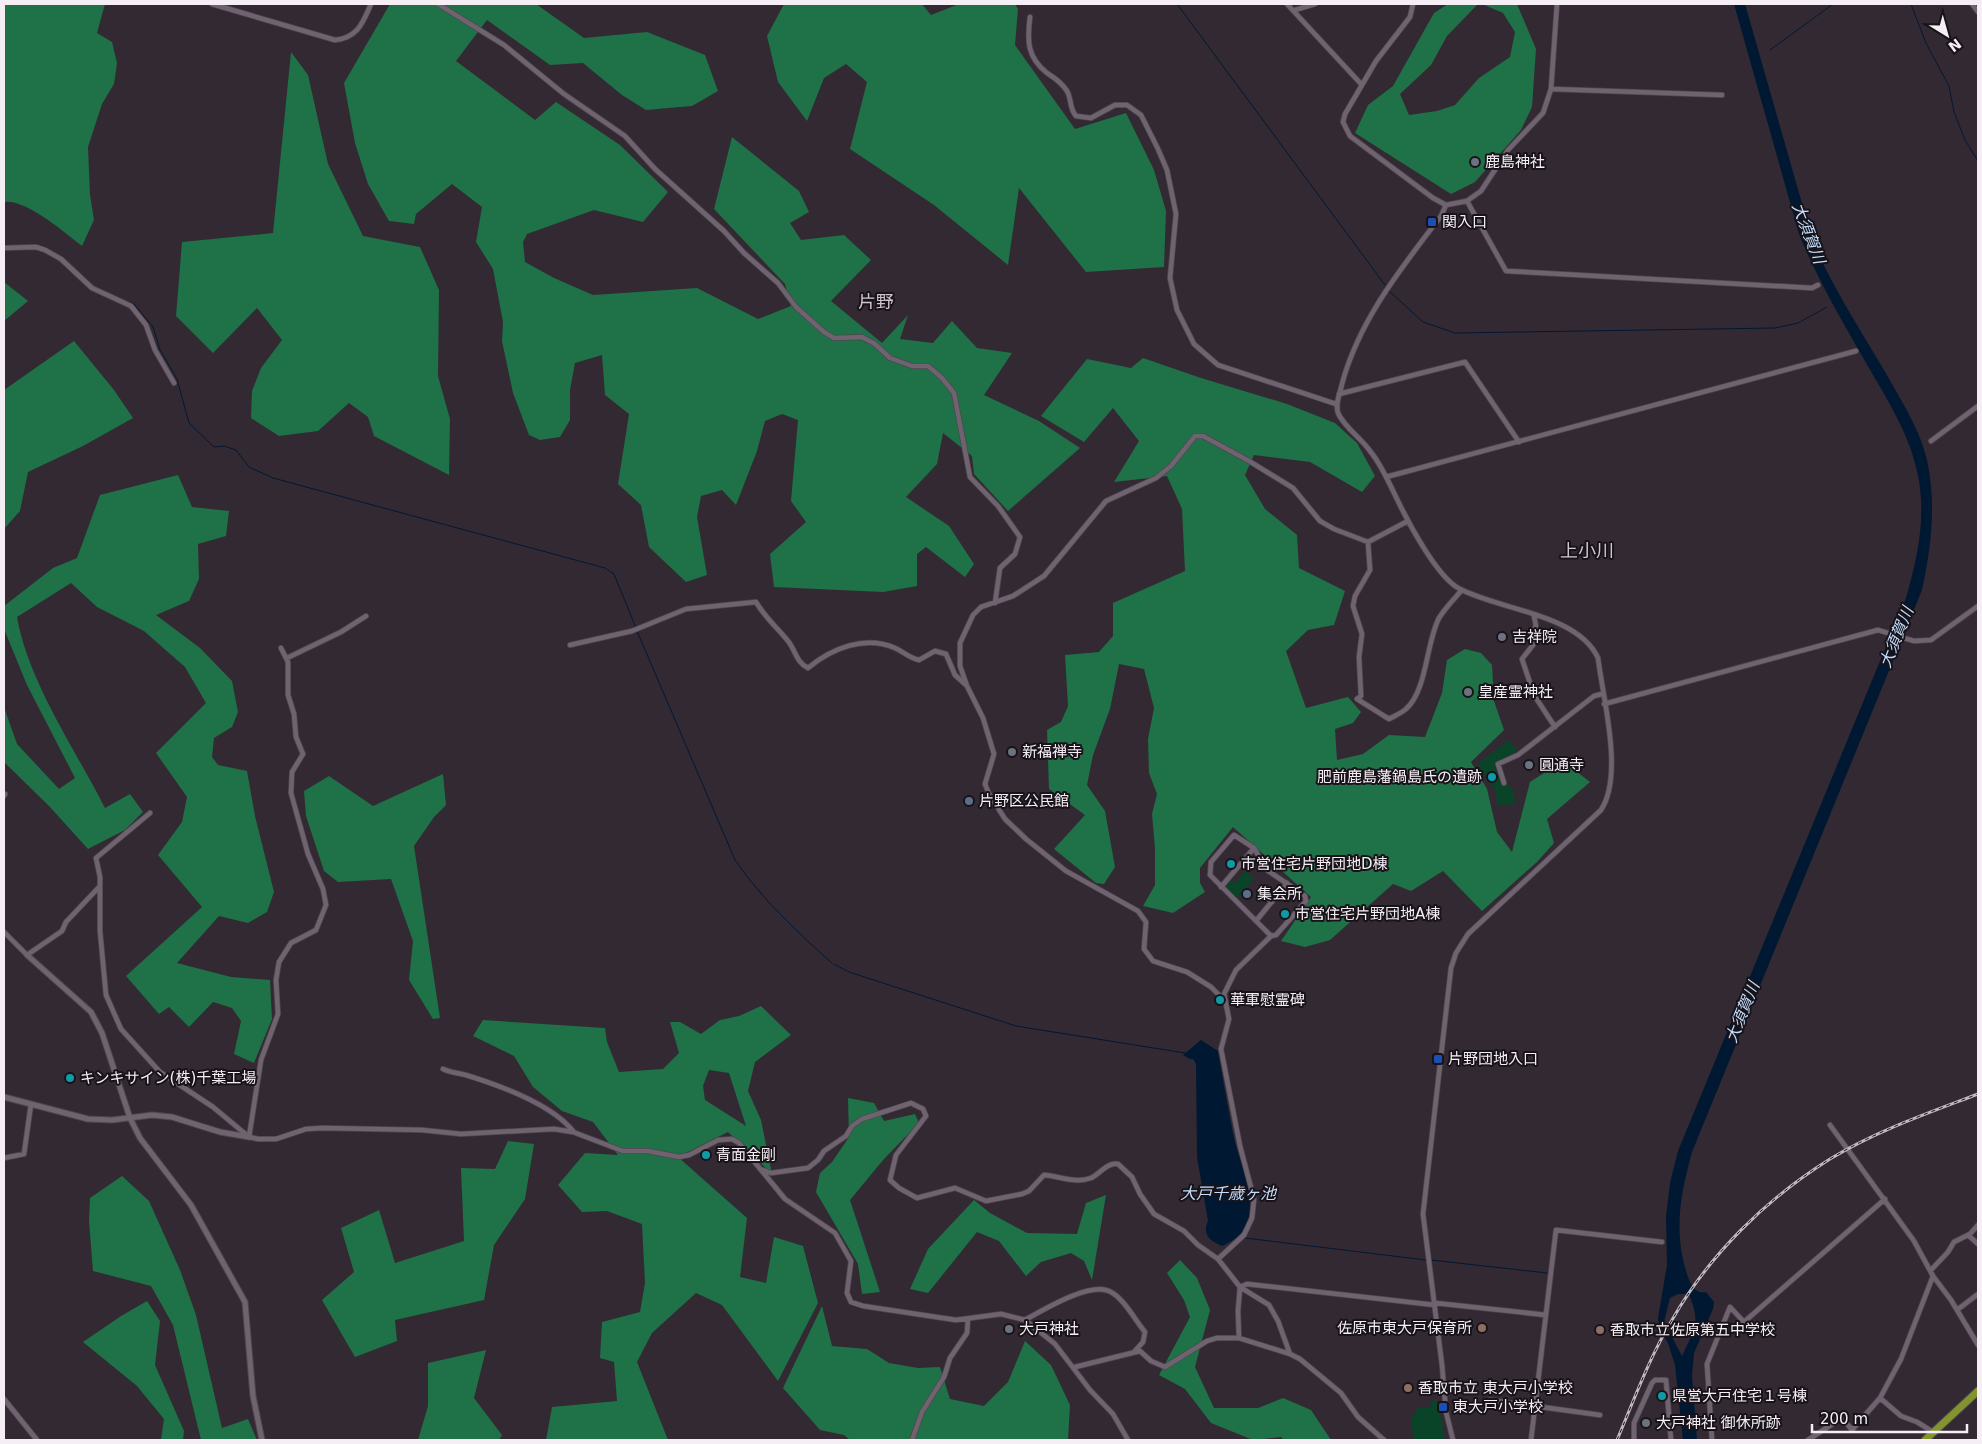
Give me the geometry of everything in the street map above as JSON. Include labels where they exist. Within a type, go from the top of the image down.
[{"type":"highway","points":[[1925,1440],[1978,1391]]},
{"type":"street","points":[[212,4],[335,40],[346,39],[356,32],[371,4]]},
{"type":"street","points":[[438,4],[504,45],[564,94],[625,136],[655,169],[778,283],[796,307],[824,332],[834,338],[862,337],[875,344],[890,358],[912,366],[928,366],[942,378],[954,394],[970,477],[998,506],[1020,537],[1015,554],[1000,568],[995,603]]},
{"type":"street","points":[[1287,4],[1295,10],[1362,84]]},
{"type":"street","points":[[1295,10],[1315,4]]},
{"type":"street","points":[[1414,4],[1410,17],[1376,61],[1343,117],[1346,132],[1379,158],[1446,204],[1467,201],[1484,189],[1508,150],[1543,113],[1551,89],[1557,4]]},
{"type":"street","points":[[1972,4],[1978,12]]},
{"type":"street","points":[[1030,17],[1027,42],[1031,54],[1041,68],[1066,91],[1071,100],[1071,108],[1076,116],[1091,118],[1115,105],[1127,105],[1140,115],[1158,149],[1167,170],[1176,214],[1170,278],[1177,310],[1194,344],[1218,365],[1336,404]]},
{"type":"street","points":[[1551,89],[1722,95]]},
{"type":"street","points":[[1467,201],[1506,271],[1812,288],[1818,285]]},
{"type":"street","points":[[1446,204],[1441,216],[1388,285],[1353,350],[1336,404],[1340,418],[1369,449],[1386,477],[1408,521],[1450,584],[1461,590],[1534,616],[1558,622],[1569,628],[1591,648],[1598,658],[1602,694],[1612,749],[1610,788],[1604,805],[1592,820],[1468,934],[1453,960],[1423,1214],[1435,1304],[1446,1412],[1453,1440]]},
{"type":"street","points":[[4,248],[36,247],[45,250],[61,259],[92,288],[131,306],[146,325],[153,346],[174,383]]},
{"type":"street","points":[[1386,477],[1856,351]]},
{"type":"street","points":[[1340,394],[1465,362],[1519,442]]},
{"type":"street","points":[[1931,441],[1978,406]]},
{"type":"street","points":[[1224,1000],[1206,984],[1187,972],[1153,961],[1144,949],[1144,917],[1138,911],[1066,871],[1026,839],[1005,819],[985,784],[994,754],[983,718],[967,686],[960,666],[960,644],[973,615],[981,606],[1013,596],[1044,576],[1106,501],[1156,478],[1171,466],[1195,436],[1203,436],[1250,461],[1293,488],[1320,521],[1334,529],[1368,542],[1408,521]]},
{"type":"street","points":[[1368,542],[1370,570],[1355,596],[1353,606],[1362,634],[1359,658],[1361,696],[1357,699],[1389,719],[1406,709],[1412,700],[1426,670],[1428,648],[1439,618],[1461,590]]},
{"type":"street","points":[[570,644],[632,631],[686,609],[756,602],[767,620],[789,641],[800,664],[808,668],[833,651],[865,642],[879,643],[919,660],[935,651],[946,654],[955,675],[967,686]]},
{"type":"street","points":[[1604,704],[1878,630],[1906,639],[1931,640],[1978,606]]},
{"type":"street","points":[[287,658],[342,632],[366,616]]},
{"type":"street","points":[[1534,616],[1536,626],[1530,636],[1533,645],[1522,659],[1534,695],[1555,727]]},
{"type":"street","points":[[249,1137],[261,1060],[278,1014],[276,980],[279,962],[291,943],[316,930],[326,905],[323,889],[308,854],[292,793],[292,772],[303,754],[296,737],[294,714],[288,695],[287,658],[281,648]]},
{"type":"street","points":[[1504,783],[1498,764],[1518,755],[1594,696],[1602,694]]},
{"type":"street","points":[[150,813],[96,858],[100,886],[100,931],[106,995],[121,1029],[160,1072],[213,1107],[249,1137]]},
{"type":"street","points":[[1218,1259],[1244,1235],[1252,1218],[1254,1199],[1240,1146],[1221,1049],[1228,1019],[1224,1000],[1228,983],[1236,970],[1271,936],[1276,935],[1306,901],[1305,896],[1267,870],[1254,848],[1234,834],[1210,862],[1210,875],[1271,936]]},
{"type":"street","points":[[1221,887],[1254,848]]},
{"type":"street","points":[[1256,921],[1287,883]]},
{"type":"street","points":[[27,955],[62,931],[66,922],[100,886]]},
{"type":"street","points":[[1259,890],[1272,902]]},
{"type":"street","points":[[4,932],[91,1012],[102,1033],[130,1118],[145,1146],[188,1200],[245,1302],[253,1396],[262,1440]]},
{"type":"street","points":[[443,1069],[468,1075],[533,1102],[566,1124],[573,1132]]},
{"type":"street","points":[[4,1097],[88,1119],[130,1118],[152,1115],[172,1116],[220,1132],[276,1139],[306,1129],[323,1128],[422,1130],[461,1134],[536,1129],[573,1132],[623,1151],[648,1151],[678,1157],[689,1155],[718,1140],[732,1138],[744,1149],[758,1169],[785,1199],[835,1233],[851,1261],[847,1293],[851,1302],[863,1306],[956,1320],[1001,1314],[1025,1320],[1055,1344],[1090,1390],[1112,1414],[1128,1440]]},
{"type":"street","points":[[758,1169],[771,1173],[808,1168],[818,1160],[824,1150],[846,1136],[852,1126],[862,1119],[912,1103],[923,1109],[926,1116],[896,1155],[890,1180],[908,1194],[920,1199],[955,1188],[986,1200],[1022,1194],[1029,1191],[1044,1175],[1078,1180],[1090,1178],[1114,1163],[1124,1168],[1132,1177],[1140,1194],[1154,1214],[1184,1231],[1198,1245],[1218,1259],[1240,1287],[1269,1306],[1278,1321],[1290,1354]]},
{"type":"street","points":[[4,1158],[24,1154],[31,1104]]},
{"type":"street","points":[[1830,1125],[1914,1241],[1933,1276],[1957,1310],[1978,1345]]},
{"type":"street","points":[[1712,1440],[1707,1364],[1730,1308],[1744,1322],[1885,1200]]},
{"type":"street","points":[[1931,1270],[1948,1252],[1954,1242],[1968,1235],[1978,1225]]},
{"type":"street","points":[[1531,1440],[1556,1230],[1662,1242]]},
{"type":"street","points":[[1968,1235],[1978,1244]]},
{"type":"street","points":[[1808,1440],[1840,1419],[1844,1420],[1852,1430],[1880,1398],[1901,1359],[1933,1276]]},
{"type":"street","points":[[1240,1287],[1247,1284],[1546,1316]]},
{"type":"street","points":[[1239,1338],[1240,1287]]},
{"type":"street","points":[[1025,1320],[1077,1295],[1094,1290],[1110,1291],[1145,1332],[1143,1342],[1134,1352]]},
{"type":"street","points":[[1957,1310],[1978,1294]]},
{"type":"street","points":[[912,1440],[922,1412],[941,1383],[950,1358],[967,1333],[968,1319]]},
{"type":"street","points":[[1075,1368],[1134,1352],[1143,1352],[1151,1361],[1165,1366],[1213,1338],[1239,1338],[1300,1359],[1340,1393],[1358,1416],[1384,1440]]},
{"type":"street","points":[[1634,1440],[1634,1423],[1655,1380],[1666,1380],[1671,1440]]},
{"type":"street","points":[[1880,1398],[1901,1416],[1917,1422],[1933,1432]]},
{"type":"street","points":[[4,1399],[37,1440]]},
{"type":"street","points":[[1490,1400],[1600,1415]]},
{"type":"green space","points":[[4,4],[105,4],[97,33],[112,42],[117,63],[114,84],[102,104],[88,147],[90,195],[94,220],[82,246],[34,211],[13,202],[4,202]]},
{"type":"green space","points":[[390,4],[536,4],[584,38],[647,32],[705,55],[718,91],[692,106],[646,110],[622,95],[583,63],[550,65],[487,20],[456,61],[535,120],[556,102],[620,145],[668,192],[643,222],[594,210],[527,234],[523,242],[525,262],[554,278],[593,295],[697,288],[758,319],[791,306],[785,284],[714,209],[732,137],[799,191],[809,212],[790,223],[801,240],[844,235],[871,260],[831,301],[882,343],[908,315],[900,339],[933,343],[952,321],[977,348],[1012,353],[984,395],[1039,421],[1080,448],[1008,511],[974,474],[972,456],[943,433],[937,464],[906,497],[949,526],[974,564],[965,577],[926,547],[917,554],[917,586],[883,592],[774,587],[770,554],[806,522],[791,501],[798,420],[782,414],[765,421],[757,451],[736,505],[722,490],[701,496],[697,517],[707,575],[686,582],[649,547],[641,505],[618,484],[629,414],[605,395],[602,355],[575,363],[570,390],[570,420],[560,437],[540,440],[529,435],[513,393],[502,341],[503,322],[493,269],[476,242],[482,207],[452,184],[416,214],[414,224],[389,221],[368,184],[355,143],[344,83]]},
{"type":"green space","points":[[784,4],[922,4],[931,15],[959,4],[1015,4],[1018,9],[1015,45],[1075,129],[1126,113],[1154,170],[1166,211],[1164,267],[1086,272],[1019,188],[1008,265],[934,205],[850,149],[867,82],[846,64],[824,78],[807,121],[778,82],[767,36]]},
{"type":"green space","points":[[1448,4],[1478,4],[1447,36],[1431,65],[1400,94],[1409,115],[1437,111],[1455,105],[1479,78],[1510,57],[1515,32],[1503,13],[1482,4],[1517,4],[1536,49],[1532,107],[1521,130],[1475,182],[1451,194],[1355,133],[1368,105],[1393,86],[1434,13]]},
{"type":"green space","points":[[291,52],[308,75],[328,164],[363,236],[420,247],[439,290],[438,376],[450,419],[449,475],[374,436],[368,417],[349,403],[318,431],[279,436],[251,418],[252,391],[261,368],[282,340],[257,308],[213,353],[176,316],[182,242],[273,233]]},
{"type":"green space","points":[[4,282],[28,301],[4,321]]},
{"type":"green space","points":[[74,341],[114,390],[133,418],[83,446],[28,472],[20,511],[4,529],[4,390]]},
{"type":"green space","points":[[1143,358],[1287,404],[1335,423],[1357,443],[1375,476],[1362,492],[1310,462],[1254,455],[1245,475],[1265,509],[1297,535],[1299,568],[1345,591],[1334,625],[1308,630],[1286,651],[1306,708],[1348,697],[1361,712],[1353,723],[1335,729],[1337,760],[1363,754],[1389,735],[1425,737],[1442,693],[1447,660],[1465,649],[1481,653],[1492,665],[1494,701],[1504,730],[1471,762],[1487,789],[1497,832],[1512,852],[1530,782],[1563,761],[1590,782],[1547,819],[1554,843],[1538,861],[1482,911],[1443,871],[1411,891],[1393,884],[1330,940],[1305,947],[1281,941],[1311,897],[1233,827],[1200,868],[1200,883],[1205,892],[1173,913],[1143,906],[1155,885],[1155,849],[1152,814],[1157,794],[1149,773],[1148,739],[1154,708],[1144,669],[1119,664],[1110,709],[1093,755],[1087,785],[1105,811],[1115,867],[1104,884],[1096,883],[1054,849],[1085,815],[1049,789],[1047,730],[1061,722],[1068,706],[1065,655],[1099,652],[1113,636],[1113,603],[1185,571],[1182,509],[1167,476],[1114,482],[1139,441],[1113,408],[1084,442],[1041,416],[1087,359],[1131,368]]},
{"type":"green space","points":[[178,475],[192,507],[229,511],[226,536],[198,544],[199,579],[189,601],[156,615],[200,648],[232,681],[238,712],[232,727],[214,738],[212,757],[218,765],[247,771],[255,816],[274,892],[267,912],[248,923],[219,916],[177,963],[231,977],[270,980],[272,1019],[254,1063],[234,1054],[241,1021],[232,1008],[213,1002],[189,1027],[169,1007],[159,1014],[126,976],[202,907],[158,855],[182,822],[187,797],[156,753],[206,703],[185,667],[144,631],[97,607],[71,583],[17,617],[23,641],[31,666],[42,690],[105,808],[130,794],[143,812],[125,830],[88,849],[49,806],[4,762],[4,707],[17,744],[59,789],[75,778],[27,685],[4,629],[4,606],[53,568],[77,558],[100,495]]},
{"type":"green space","points":[[1509,740],[1517,751],[1494,767],[1514,792],[1515,804],[1497,805],[1496,791],[1477,764]]},
{"type":"green space","points":[[443,774],[446,805],[434,817],[414,846],[440,1018],[433,1019],[409,980],[413,941],[391,879],[338,882],[324,871],[306,816],[304,791],[329,776],[373,806]]},
{"type":"green space","points":[[1245,871],[1254,879],[1237,898],[1224,887],[1231,880],[1235,883]]},
{"type":"green space","points":[[761,1006],[791,1035],[755,1062],[748,1091],[761,1120],[772,1174],[728,1132],[678,1157],[747,1218],[740,1277],[766,1283],[774,1237],[803,1246],[818,1303],[778,1381],[722,1305],[696,1293],[652,1333],[637,1362],[668,1440],[546,1440],[552,1407],[617,1401],[614,1362],[600,1358],[602,1322],[640,1312],[645,1283],[642,1224],[607,1211],[582,1212],[558,1185],[585,1153],[618,1155],[593,1122],[562,1111],[533,1087],[514,1056],[473,1036],[483,1020],[605,1028],[607,1042],[619,1072],[663,1069],[679,1053],[670,1022],[680,1022],[701,1034],[720,1020],[739,1016]],"holes":[[[709,1070],[729,1073],[746,1126],[705,1100],[703,1086]]]},
{"type":"green space","points":[[848,1098],[874,1103],[884,1121],[915,1114],[919,1123],[884,1159],[850,1200],[880,1292],[862,1294],[858,1264],[816,1192],[820,1173],[832,1162],[849,1137]]},
{"type":"green space","points":[[508,1141],[534,1144],[525,1199],[494,1245],[484,1300],[395,1320],[397,1341],[355,1357],[322,1300],[354,1272],[341,1228],[379,1210],[395,1263],[464,1241],[461,1168],[495,1169]]},
{"type":"green space","points":[[122,1176],[149,1201],[180,1270],[196,1315],[222,1428],[248,1419],[257,1440],[201,1440],[173,1325],[151,1286],[93,1271],[89,1221],[90,1198]]},
{"type":"green space","points":[[1106,1195],[1092,1280],[1084,1261],[1071,1253],[1041,1262],[1026,1276],[999,1241],[977,1232],[928,1293],[910,1289],[928,1249],[974,1200],[990,1213],[1027,1233],[1077,1234],[1086,1203]]},
{"type":"green space","points":[[1180,1260],[1197,1278],[1210,1310],[1195,1367],[1214,1408],[1258,1408],[1283,1398],[1311,1410],[1331,1440],[1284,1440],[1281,1437],[1253,1440],[1211,1423],[1185,1389],[1159,1375],[1190,1317],[1184,1300],[1167,1273]]},
{"type":"green space","points":[[147,1301],[160,1321],[155,1365],[184,1431],[183,1440],[161,1440],[164,1419],[137,1386],[83,1342]]},
{"type":"green space","points":[[822,1306],[832,1346],[867,1349],[889,1363],[918,1368],[940,1367],[950,1399],[984,1406],[1008,1382],[1025,1341],[1051,1365],[1070,1405],[1068,1440],[850,1440],[844,1435],[820,1430],[783,1388]]},
{"type":"green space","points":[[486,1350],[474,1398],[502,1435],[499,1440],[418,1440],[428,1406],[428,1363]]},
{"type":"green space","points":[[1438,1401],[1445,1440],[1414,1440],[1412,1418],[1416,1410],[1420,1407],[1431,1408],[1430,1402]]},
{"type":"water","name":"大須賀川","points":[[1734,4],[1745,4],[1813,242],[1838,293],[1917,430],[1928,465],[1932,512],[1930,544],[1922,590],[1692,1152],[1684,1184],[1680,1214],[1683,1261],[1692,1286],[1699,1292],[1706,1292],[1714,1302],[1713,1309],[1694,1353],[1692,1376],[1697,1440],[1683,1440],[1675,1365],[1668,1343],[1659,1329],[1658,1318],[1667,1265],[1666,1216],[1670,1183],[1678,1151],[1906,598],[1920,535],[1920,487],[1909,444],[1890,405],[1823,285],[1799,234]],"holes":[[[1678,1294],[1689,1294],[1695,1313],[1695,1326],[1682,1356],[1664,1322],[1670,1298]]]},
{"type":"water","name":"大戸千歳ヶ池","points":[[1201,1040],[1218,1051],[1234,1138],[1250,1196],[1249,1216],[1245,1227],[1236,1238],[1222,1246],[1208,1237],[1206,1230],[1208,1221],[1197,1157],[1196,1064],[1193,1059],[1183,1055]]},
{"type":"waterway","points":[[1177,4],[1385,285]]},
{"type":"waterway","points":[[1770,50],[1833,4]]},
{"type":"waterway","points":[[1911,4],[1926,43],[1949,86],[1954,112],[1965,140],[1978,161]]},
{"type":"waterway","points":[[66,260],[74,268]]},
{"type":"waterway","points":[[1389,291],[1423,322],[1455,333],[1775,328],[1798,323],[1827,307]]},
{"type":"waterway","points":[[118,298],[134,304],[153,327],[160,350],[177,379],[189,423],[214,447],[224,446],[236,450],[249,467],[273,478],[605,568],[614,574],[636,628]]},
{"type":"waterway","points":[[637,631],[735,860],[781,914],[832,963]]},
{"type":"waterway","points":[[834,964],[849,972],[1016,1026],[1185,1053]]},
{"type":"waterway","points":[[1245,1238],[1426,1260]]},
{"type":"waterway","points":[[1431,1260],[1547,1273]]},
{"type":"railway","points":[[1617,1440],[1649,1364],[1672,1320],[1703,1273],[1741,1230],[1784,1192],[1830,1159],[1884,1131],[1978,1094]]},
{"type":"place","name":"鹿島神社","points":[[1475,162]]},
{"type":"place","name":"関入口","points":[[1432,222]]},
{"type":"place","name":"吉祥院","points":[[1502,637]]},
{"type":"place","name":"皇産霊神社","points":[[1468,692]]},
{"type":"place","name":"新福禅寺","points":[[1012,752]]},
{"type":"place","name":"圓通寺","points":[[1529,765]]},
{"type":"place","name":"肥前鹿島藩鍋島氏の遺跡","points":[[1492,777]]},
{"type":"place","name":"片野区公民館","points":[[969,801]]},
{"type":"place","name":"市営住宅片野団地D棟","points":[[1231,864]]},
{"type":"place","name":"集会所","points":[[1247,894]]},
{"type":"place","name":"市営住宅片野団地A棟","points":[[1285,914]]},
{"type":"place","name":"華軍慰霊碑","points":[[1220,1000]]},
{"type":"place","name":"片野団地入口","points":[[1438,1059]]},
{"type":"place","name":"キンキサイン(株)千葉工場","points":[[70,1078]]},
{"type":"place","name":"青面金剛","points":[[706,1155]]},
{"type":"place","name":"佐原市東大戸保育所","points":[[1482,1328]]},
{"type":"place","name":"大戸神社","points":[[1009,1329]]},
{"type":"place","name":"香取市立佐原第五中学校","points":[[1600,1330]]},
{"type":"place","name":"香取市立 東大戸小学校","points":[[1408,1388]]},
{"type":"place","name":"県営大戸住宅１号棟","points":[[1662,1396]]},
{"type":"place","name":"東大戸小学校","points":[[1443,1407]]},
{"type":"place","name":"大戸神社 御休所跡","points":[[1646,1423]]},
{"type":"district","name":"片野","points":[[876,302]]},
{"type":"district","name":"上小川","points":[[1587,551]]}]
